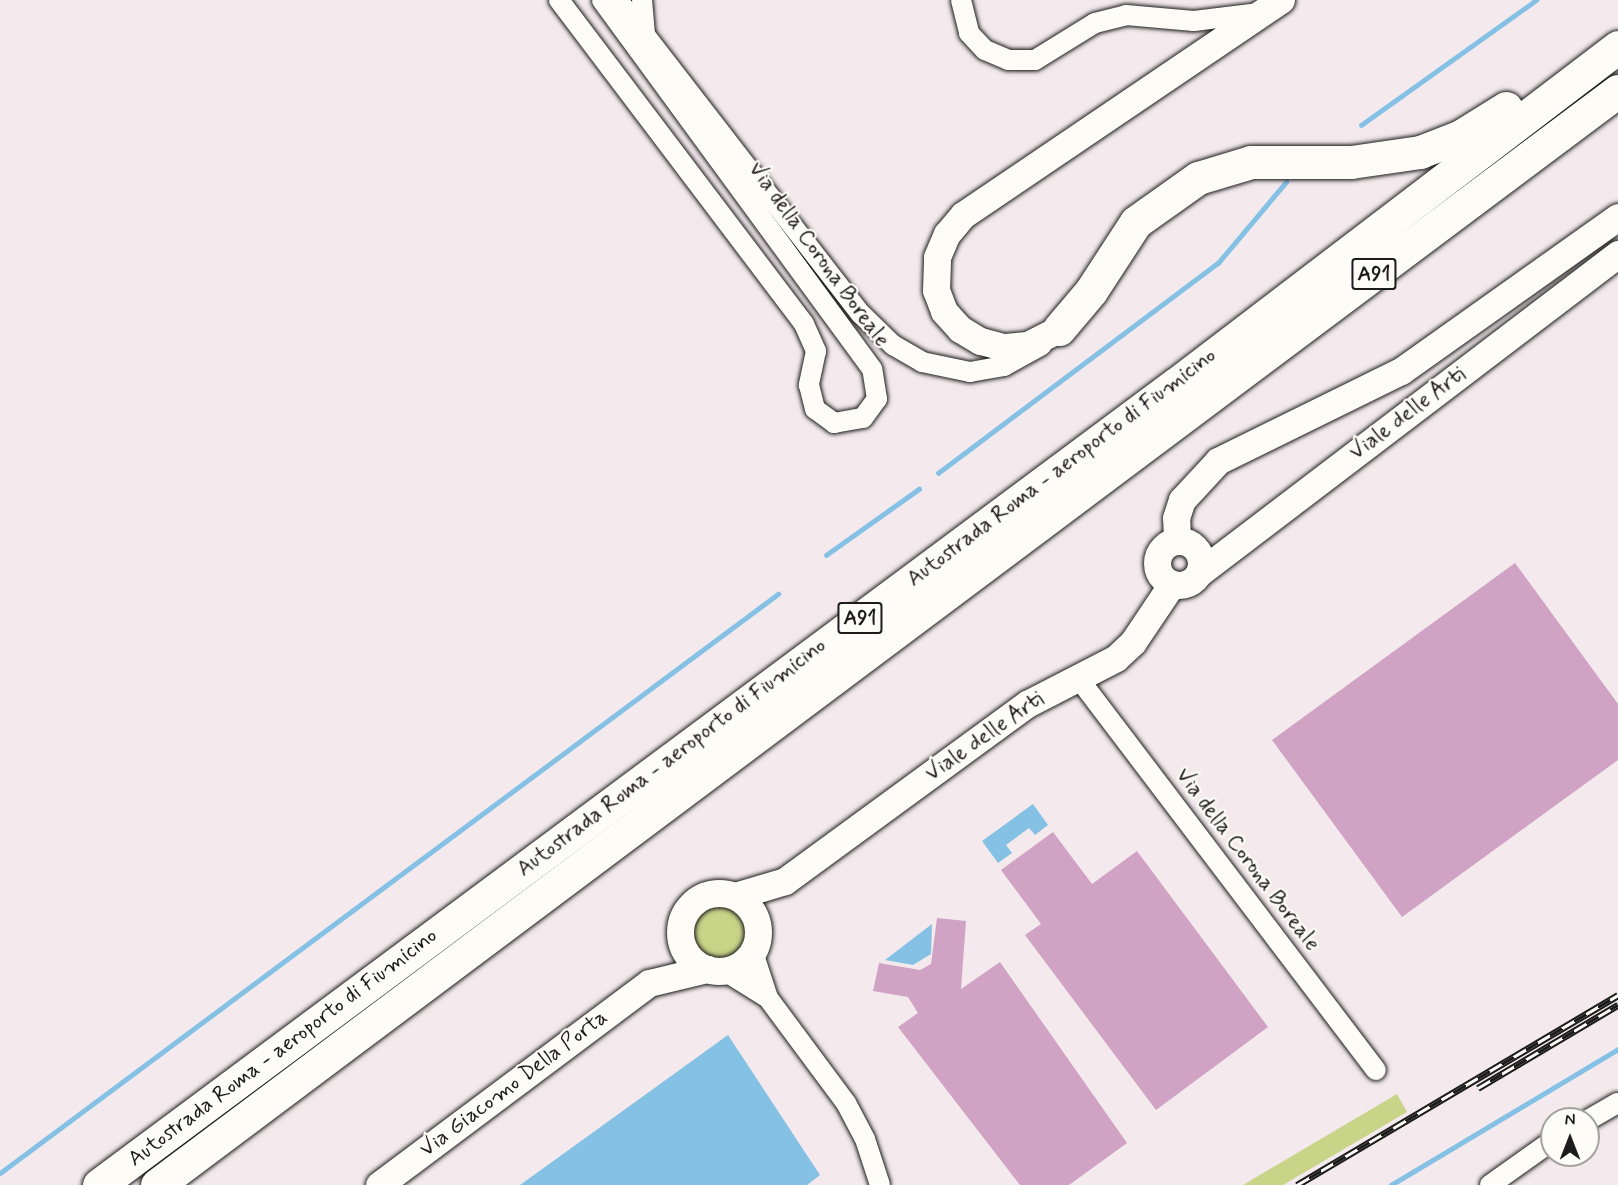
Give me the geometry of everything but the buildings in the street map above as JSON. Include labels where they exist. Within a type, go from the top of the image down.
[{"type":"highway","points":[[1059,329],[1136,222],[1181,187],[1251,162],[1370,160],[1434,147],[1478,126],[1618,34]]},
{"type":"highway","name":"Autostrada Roma - aeroporto di Fiumicino","points":[[99,1185],[1176,384],[1618,47]]},
{"type":"highway","name":"Autostrada Roma - aeroporto di Fiumicino","points":[[157,1185],[1618,91]]},
{"type":"street","name":"Via della Corona Boreale","points":[[559,0],[804,324],[816,351],[809,385],[815,409],[834,423],[863,418],[877,399],[872,369],[602,0]]},
{"type":"street","name":"Via della Corona Boreale","points":[[618,0],[861,314],[893,345],[938,368],[987,370],[1019,360],[1059,329]]},
{"type":"street","points":[[642,0],[645,36]]},
{"type":"street","points":[[961,0],[969,33],[985,50],[1008,60],[1035,60],[1095,24],[1126,15],[1194,21],[1272,6]]},
{"type":"street","points":[[1059,329],[1027,345],[1003,346],[980,341],[960,329],[944,311],[936,290],[937,257],[947,234],[963,215],[1272,6]]},
{"type":"street","points":[[1177,541],[1176,518],[1182,500],[1218,461],[1394,375],[1618,217]]},
{"type":"street","name":"Viale delle Arti","points":[[735,896],[785,881],[1012,715],[1079,679],[1133,642],[1172,584],[1184,584],[1199,573],[1618,254]]},
{"type":"street","points":[[1172,584],[1160,574],[1158,560],[1164,547],[1177,541],[1190,544],[1199,554],[1199,573]]},
{"type":"street","name":"Via della Corona Boreale","points":[[1079,679],[1376,1070]]},
{"type":"street","name":"Viale delle Arti","points":[[758,926],[785,881]]},
{"type":"street","name":"Via Giacomo Della Porta","points":[[379,1185],[649,983],[680,929],[686,910],[702,896],[735,896]]},
{"type":"street","points":[[735,896],[752,910],[758,926],[753,952],[768,998],[846,1103],[865,1139],[880,1185]]},
{"type":"street","points":[[680,929],[687,955],[768,998]]},
{"type":"street","name":"Via Giacomo Della Porta","points":[[649,983],[739,965],[753,952]]},
{"type":"street","points":[[1600,1113],[1618,1103]]},
{"type":"street","points":[[1490,1185],[1540,1150]]},
{"type":"green space","points":[[718,905],[728,907],[737,913],[743,922],[745,932],[743,942],[737,951],[728,957],[718,959],[708,957],[699,951],[693,942],[691,932],[693,922],[699,913],[708,907]]},
{"type":"green space","points":[[1397,1094],[1407,1112],[1283,1185],[1243,1185]]},
{"type":"water","points":[[1033,804],[1048,825],[1035,835],[1029,828],[1006,845],[1012,853],[998,863],[982,841]]},
{"type":"water","points":[[932,924],[931,954],[913,965],[885,960]]},
{"type":"water","points":[[728,1035],[820,1175],[807,1185],[520,1185]]},
{"type":"waterway","points":[[1361,125],[1536,0]]},
{"type":"waterway","points":[[938,473],[1218,263],[1286,182]]},
{"type":"waterway","points":[[826,555],[919,489]]},
{"type":"waterway","points":[[0,1173],[778,594]]},
{"type":"waterway","points":[[1391,1185],[1618,1049]]},
{"type":"railway","points":[[1297,1185],[1618,995]]},
{"type":"railway","points":[[1478,1088],[1618,1005]]}]
